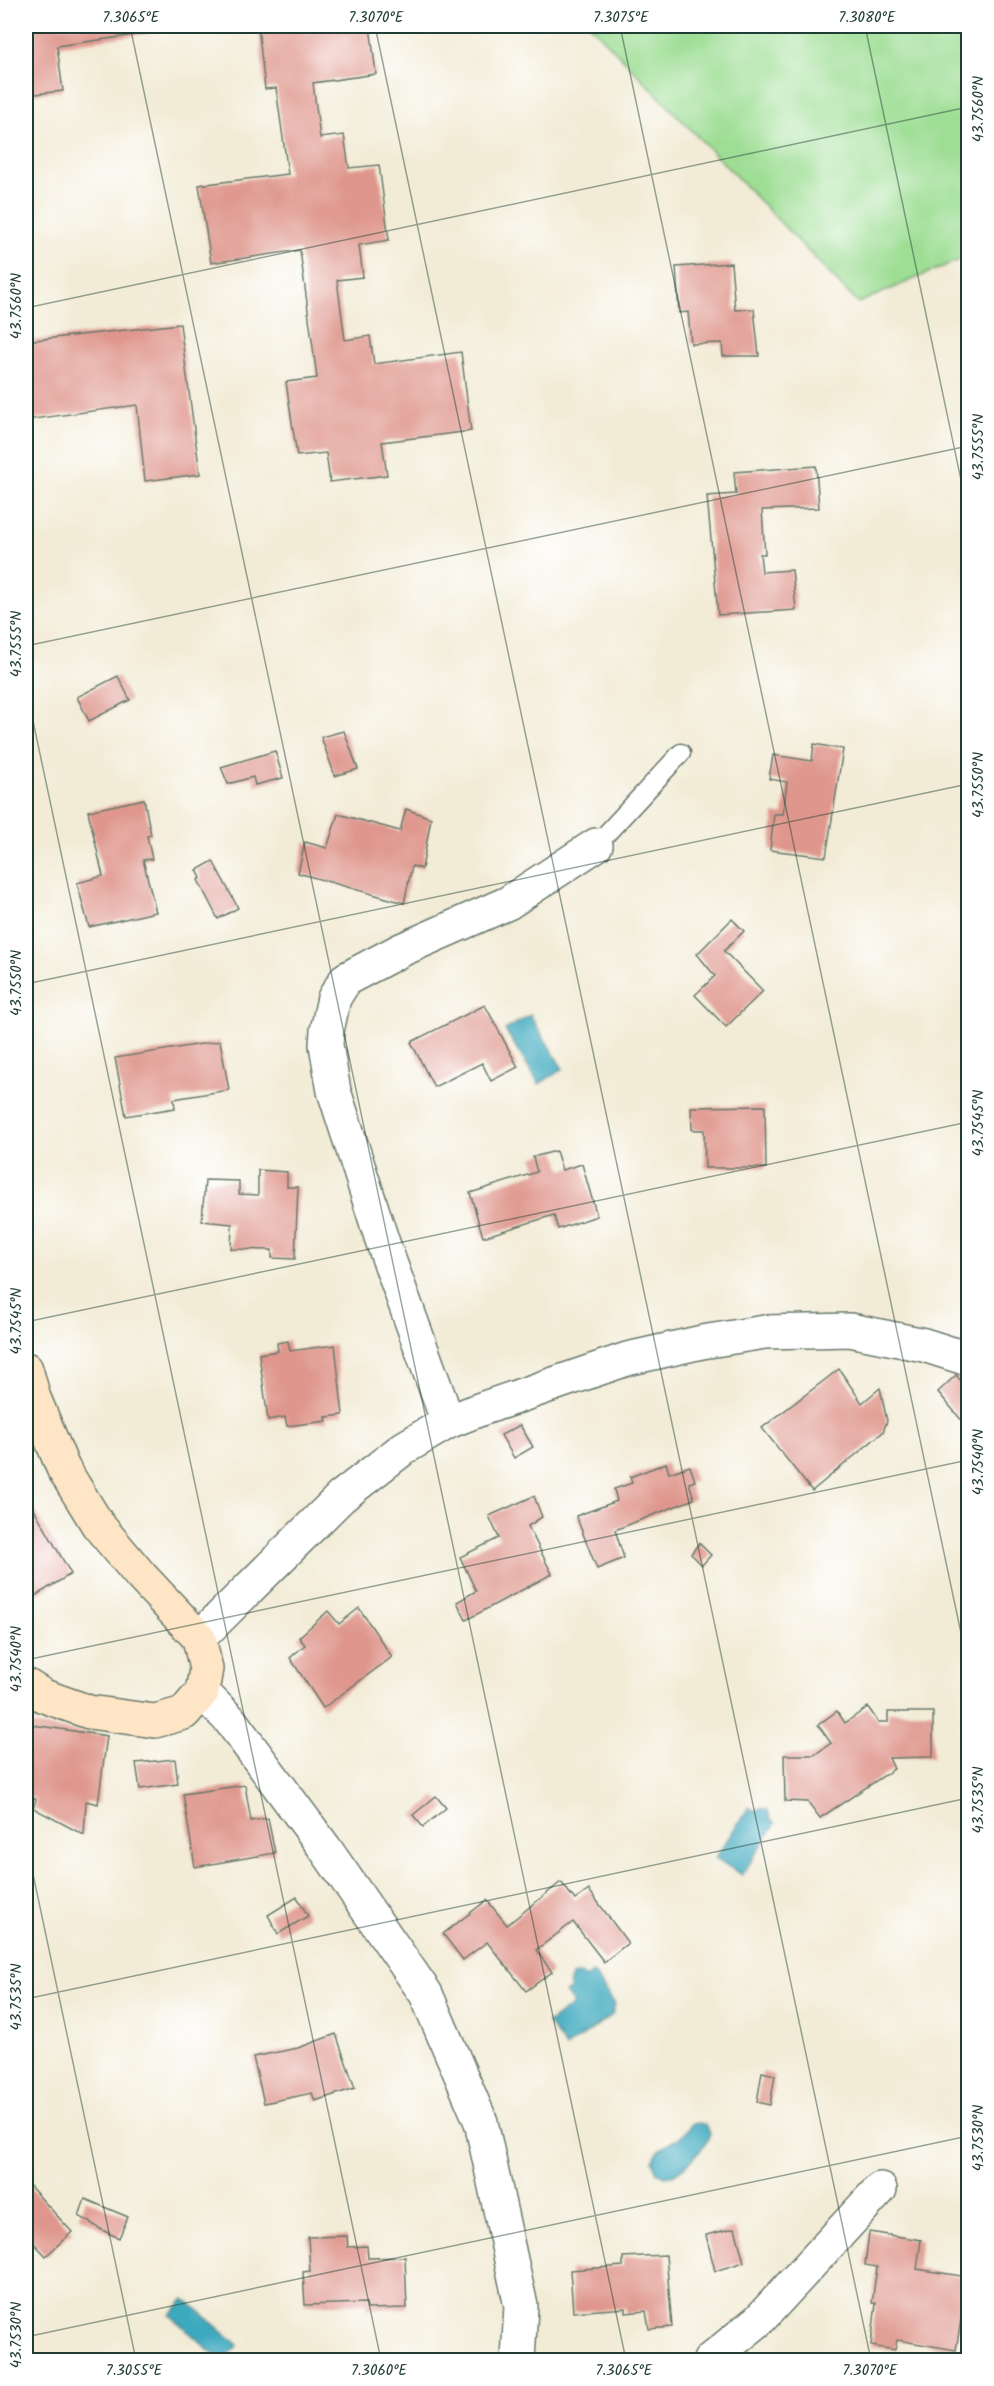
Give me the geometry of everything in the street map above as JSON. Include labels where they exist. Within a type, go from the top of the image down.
[{"type":"street","points":[[448,1422],[383,1243],[334,1091],[326,1045],[334,998],[346,979],[401,950],[508,903],[596,844]]},
{"type":"street","points":[[199,1638],[341,1497],[404,1448],[448,1422],[553,1383],[627,1359],[702,1342],[765,1332],[850,1330],[924,1345],[969,1359]]},
{"type":"street","points":[[26,1369],[34,1398],[63,1468],[98,1525],[141,1576],[199,1638],[206,1670],[202,1692],[184,1713],[155,1721],[89,1712],[44,1696],[26,1685]]},
{"type":"street","points":[[202,1692],[237,1729],[324,1847],[426,1995],[481,2122],[521,2306],[518,2361]]},
{"type":"street","points":[[712,2360],[759,2320],[880,2189]]},
{"type":"lane","points":[[596,844],[681,753]]},
{"type":"green space","points":[[591,26],[968,26],[968,256],[858,303]]},
{"type":"water","points":[[530,1015],[563,1069],[539,1084],[505,1030]]},
{"type":"water","points":[[749,1807],[755,1811],[761,1808],[768,1810],[770,1819],[776,1823],[742,1875],[715,1858]]},
{"type":"water","points":[[593,1973],[615,2004],[612,2015],[566,2048],[548,2023],[573,2004],[565,1993],[570,1990],[569,1981],[572,1976],[581,1974],[586,1978]]},
{"type":"water","points":[[692,2124],[705,2125],[710,2133],[698,2153],[678,2172],[665,2177],[657,2173],[652,2161],[657,2151],[680,2137]]},
{"type":"water","points":[[185,2299],[238,2345],[223,2360],[220,2360],[170,2315]]},
{"type":"building","points":[[26,26],[191,27],[57,46],[63,91],[26,95]]},
{"type":"building","points":[[258,26],[370,26],[376,74],[313,83],[320,138],[344,135],[349,168],[379,165],[389,240],[359,245],[363,277],[337,280],[345,340],[370,336],[374,364],[461,352],[471,431],[382,442],[387,475],[330,482],[326,453],[297,456],[286,382],[317,378],[300,250],[211,263],[199,185],[288,174],[276,88],[265,89]]},
{"type":"building","points":[[731,263],[735,310],[754,309],[759,356],[723,356],[722,343],[691,344],[688,312],[679,313],[676,267]]},
{"type":"building","points":[[180,324],[200,474],[145,481],[137,405],[26,420],[26,341]]},
{"type":"building","points":[[26,456],[32,496],[26,497]]},
{"type":"building","points":[[816,466],[819,508],[762,510],[765,554],[760,554],[762,572],[792,570],[796,610],[718,615],[707,496],[736,494],[734,472]]},
{"type":"building","points":[[118,676],[130,700],[89,721],[77,697]]},
{"type":"building","points":[[344,731],[358,769],[335,776],[321,737]]},
{"type":"building","points":[[814,744],[843,749],[826,857],[770,850],[774,814],[783,814],[787,782],[769,779],[773,755],[812,761]]},
{"type":"building","points":[[275,751],[283,778],[255,785],[253,777],[228,784],[221,767]]},
{"type":"building","points":[[144,799],[151,835],[147,836],[152,859],[143,860],[156,912],[89,927],[77,883],[103,876],[88,811]]},
{"type":"building","points":[[406,809],[431,818],[422,869],[412,866],[404,903],[298,873],[305,842],[327,848],[338,814],[400,831]]},
{"type":"building","points":[[213,861],[238,908],[218,919],[198,880],[201,878],[197,870]]},
{"type":"building","points":[[732,919],[744,931],[724,951],[763,991],[726,1027],[695,995],[715,976],[697,954]]},
{"type":"building","points":[[485,1005],[518,1067],[491,1081],[482,1063],[434,1087],[411,1042]]},
{"type":"building","points":[[220,1041],[229,1090],[174,1099],[175,1108],[126,1116],[115,1058]]},
{"type":"building","points":[[765,1106],[766,1168],[705,1168],[704,1130],[692,1130],[691,1107]]},
{"type":"building","points":[[556,1151],[562,1170],[582,1164],[597,1216],[558,1229],[554,1215],[483,1237],[470,1193],[537,1172],[533,1157]]},
{"type":"building","points":[[258,1170],[287,1172],[287,1187],[298,1187],[295,1259],[272,1258],[272,1250],[231,1249],[232,1224],[202,1221],[205,1180],[239,1181],[239,1194],[258,1195]]},
{"type":"building","points":[[288,1341],[290,1351],[335,1345],[343,1415],[326,1417],[327,1421],[287,1426],[285,1417],[268,1420],[259,1354],[278,1351],[277,1343]]},
{"type":"building","points":[[839,1369],[862,1403],[880,1388],[887,1421],[883,1432],[812,1491],[762,1428]]},
{"type":"building","points":[[956,1375],[968,1389],[968,1428],[938,1392]]},
{"type":"building","points":[[520,1425],[533,1447],[514,1458],[501,1435]]},
{"type":"building","points":[[666,1463],[669,1473],[690,1466],[695,1481],[689,1483],[694,1499],[615,1530],[624,1558],[597,1569],[576,1516],[617,1501],[614,1489],[632,1483],[630,1477]]},
{"type":"building","points":[[26,1495],[71,1574],[35,1596],[26,1580]]},
{"type":"building","points":[[534,1496],[542,1517],[528,1526],[552,1574],[466,1620],[457,1602],[476,1591],[460,1557],[499,1538],[489,1516]]},
{"type":"building","points":[[699,1543],[711,1555],[702,1565],[691,1554]]},
{"type":"building","points":[[359,1608],[392,1657],[323,1708],[290,1658],[305,1645],[299,1637],[328,1611],[339,1624]]},
{"type":"building","points":[[868,1707],[878,1722],[888,1722],[888,1712],[933,1712],[933,1757],[889,1758],[894,1769],[820,1818],[808,1802],[785,1801],[784,1755],[814,1755],[831,1743],[818,1725],[837,1711],[845,1723]]},
{"type":"building","points":[[26,1724],[107,1736],[98,1804],[86,1801],[84,1835],[33,1808],[36,1799],[26,1797]]},
{"type":"building","points":[[175,1759],[178,1784],[140,1789],[136,1763]]},
{"type":"building","points":[[245,1785],[251,1821],[268,1818],[275,1853],[195,1867],[183,1794]]},
{"type":"building","points":[[436,1796],[446,1808],[423,1827],[413,1815]]},
{"type":"building","points":[[561,1882],[575,1900],[589,1890],[628,1943],[604,1962],[573,1922],[536,1950],[552,1972],[526,1991],[487,1942],[463,1960],[443,1934],[487,1900],[507,1925]]},
{"type":"building","points":[[297,1897],[308,1916],[278,1934],[268,1915]]},
{"type":"building","points":[[336,2034],[355,2088],[315,2101],[312,2093],[264,2103],[253,2057],[298,2048]]},
{"type":"building","points":[[762,2072],[775,2075],[770,2105],[757,2102]]},
{"type":"building","points":[[26,2182],[72,2232],[46,2256],[32,2241],[26,2246]]},
{"type":"building","points":[[85,2199],[128,2217],[119,2238],[79,2216]]},
{"type":"building","points":[[735,2228],[744,2262],[715,2271],[706,2235]]},
{"type":"building","points":[[869,2232],[921,2240],[917,2269],[968,2277],[956,2350],[897,2340],[895,2350],[871,2346],[876,2303],[872,2303],[877,2267],[865,2265]]},
{"type":"building","points":[[347,2236],[348,2247],[367,2246],[368,2258],[405,2257],[407,2308],[367,2309],[366,2303],[305,2305],[303,2272],[310,2271],[308,2237]]},
{"type":"building","points":[[666,2255],[672,2327],[649,2329],[646,2311],[626,2313],[626,2308],[573,2312],[570,2270],[623,2266],[623,2257]]}]
